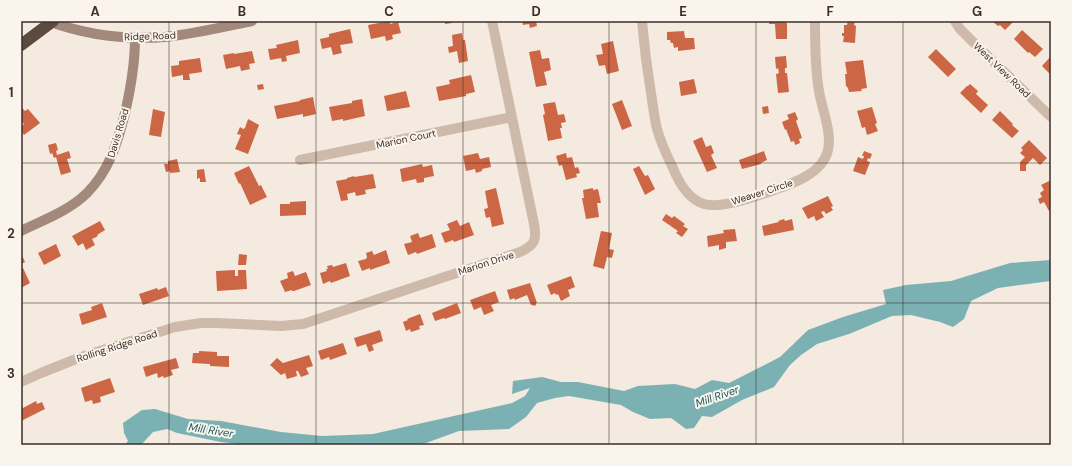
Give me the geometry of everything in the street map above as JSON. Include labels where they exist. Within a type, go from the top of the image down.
[{"type":"highway","points":[[21,45],[53,21]]},
{"type":"main road","name":"Ridge Road","points":[[48,21],[106,36],[135,38],[173,36],[252,21]]},
{"type":"main road","name":"Davis Road","points":[[21,231],[55,215],[78,201],[95,184],[105,169],[115,147],[127,104],[134,67],[135,38]]},
{"type":"street","name":"Marion Drive","points":[[217,323],[281,326],[303,324],[362,306],[526,249],[532,245],[536,235],[492,21]]},
{"type":"street","name":"Weaver Circle","points":[[642,21],[646,61],[654,112],[657,128],[664,149],[677,178],[685,191],[694,199],[704,204],[714,205],[757,196],[782,187],[815,171],[824,161],[828,150],[828,138],[819,89],[816,59],[815,21]]},
{"type":"street","name":"West View Road","points":[[955,21],[960,29],[1051,117]]},
{"type":"street","name":"Marion Court","points":[[300,160],[512,117]]},
{"type":"street","name":"Rolling Ridge Road","points":[[21,382],[81,357],[169,329],[187,325],[217,323]]},
{"type":"water","name":"Mill River","points":[[1051,260],[1051,281],[998,288],[971,301],[964,319],[953,327],[940,322],[911,315],[892,316],[849,334],[817,344],[790,365],[774,387],[742,400],[712,417],[702,416],[694,428],[686,429],[671,418],[650,419],[621,405],[569,396],[537,403],[526,417],[509,429],[459,431],[417,445],[248,445],[221,442],[177,433],[167,429],[153,432],[141,445],[125,445],[128,441],[124,433],[123,423],[142,410],[155,409],[188,419],[221,421],[281,432],[322,436],[373,434],[512,403],[525,396],[530,388],[512,394],[513,381],[542,377],[561,382],[578,382],[624,391],[638,386],[675,384],[695,389],[712,380],[729,383],[780,357],[808,330],[843,317],[886,304],[883,290],[906,285],[951,281],[1010,263]]},
{"type":"building","points":[[390,21],[390,24],[398,22],[401,33],[392,35],[393,39],[386,41],[385,36],[371,39],[368,25]]},
{"type":"building","points":[[445,21],[452,21],[452,23],[445,24]]},
{"type":"building","points":[[522,21],[536,21],[537,26],[530,28],[529,24],[523,25]]},
{"type":"building","points":[[769,21],[785,21],[785,23],[787,23],[787,39],[776,39],[775,24],[769,24]]},
{"type":"building","points":[[848,21],[855,21],[855,43],[843,42],[844,36],[842,36],[842,33],[844,33],[844,25],[847,25]]},
{"type":"building","points":[[992,21],[1014,21],[1005,30],[1000,25],[998,26]]},
{"type":"building","points":[[350,29],[353,43],[340,45],[342,53],[333,55],[331,47],[322,49],[320,39],[329,37],[329,34]]},
{"type":"building","points":[[1022,30],[1043,49],[1035,57],[1029,52],[1028,53],[1014,39]]},
{"type":"building","points":[[684,31],[685,38],[694,38],[695,49],[678,51],[678,47],[674,48],[673,43],[671,43],[670,40],[667,40],[667,32]]},
{"type":"building","points":[[462,33],[463,40],[465,40],[468,61],[459,63],[457,51],[449,53],[448,47],[453,46],[452,35]]},
{"type":"building","points":[[298,40],[300,53],[286,56],[287,61],[282,62],[281,58],[270,60],[268,49],[277,48],[276,45]]},
{"type":"building","points":[[613,41],[619,71],[607,74],[605,65],[599,66],[596,55],[603,54],[601,44]]},
{"type":"building","points":[[936,49],[956,69],[948,77],[928,57]]},
{"type":"building","points":[[540,50],[542,59],[549,58],[551,70],[544,72],[547,85],[536,87],[529,52]]},
{"type":"building","points":[[252,51],[255,63],[249,64],[250,69],[241,71],[240,66],[226,69],[223,55]]},
{"type":"building","points":[[786,56],[787,68],[785,68],[785,73],[787,73],[789,92],[778,93],[776,74],[779,73],[778,68],[776,69],[775,57]]},
{"type":"building","points":[[1051,56],[1051,75],[1042,66]]},
{"type":"building","points":[[200,58],[202,72],[189,74],[190,80],[183,80],[183,75],[172,77],[171,66],[179,65],[179,61]]},
{"type":"building","points":[[863,60],[867,88],[861,89],[862,91],[849,92],[846,86],[845,74],[847,74],[845,62]]},
{"type":"building","points":[[471,75],[475,92],[466,94],[466,96],[439,101],[436,87],[450,84],[449,80]]},
{"type":"building","points":[[694,79],[697,93],[681,96],[679,82]]},
{"type":"building","points":[[263,84],[264,89],[258,90],[257,85]]},
{"type":"building","points":[[970,84],[978,91],[976,94],[988,105],[981,113],[960,93]]},
{"type":"building","points":[[406,91],[410,107],[387,111],[384,96]]},
{"type":"building","points":[[313,97],[316,114],[303,117],[303,114],[277,119],[274,106]]},
{"type":"building","points":[[362,99],[365,116],[343,121],[343,119],[332,121],[329,107],[352,103],[352,101]]},
{"type":"building","points":[[622,100],[632,126],[622,130],[612,104]]},
{"type":"building","points":[[555,102],[558,115],[564,114],[566,122],[561,123],[562,128],[560,128],[562,138],[548,141],[543,115],[545,114],[543,104]]},
{"type":"building","points":[[768,106],[769,113],[763,114],[762,107]]},
{"type":"building","points":[[21,107],[25,111],[28,109],[40,123],[24,135],[21,131],[21,127],[24,124],[21,121]]},
{"type":"building","points":[[872,107],[877,123],[875,124],[878,131],[867,135],[865,127],[862,128],[857,111]]},
{"type":"building","points":[[153,109],[165,112],[161,137],[149,135]]},
{"type":"building","points":[[1000,111],[1019,131],[1012,138],[992,120]]},
{"type":"building","points":[[795,112],[798,119],[796,121],[802,138],[799,139],[800,143],[795,145],[794,141],[791,142],[782,122],[789,119],[787,115]]},
{"type":"building","points":[[248,119],[259,125],[248,154],[235,149],[241,135],[237,134],[240,127],[243,129],[245,128]]},
{"type":"building","points":[[702,137],[706,147],[711,145],[714,153],[711,155],[717,168],[707,172],[693,141]]},
{"type":"building","points":[[1029,140],[1047,158],[1040,165],[1033,158],[1026,165],[1026,171],[1020,171],[1020,162],[1025,157],[1020,153],[1023,150],[1021,148]]},
{"type":"building","points":[[56,143],[58,150],[56,151],[57,155],[69,151],[71,158],[67,159],[71,172],[61,175],[56,157],[54,158],[52,153],[50,154],[48,145]]},
{"type":"building","points":[[764,151],[767,160],[761,164],[742,169],[739,160]]},
{"type":"building","points":[[864,151],[872,154],[870,159],[868,158],[867,161],[870,162],[865,175],[853,171],[858,157],[863,159],[864,156],[862,156]]},
{"type":"building","points":[[478,153],[480,159],[489,157],[491,167],[482,169],[482,171],[476,173],[475,169],[466,171],[463,156]]},
{"type":"building","points":[[566,153],[567,158],[572,157],[575,168],[578,167],[580,173],[576,174],[577,177],[566,180],[562,165],[559,166],[556,156]]},
{"type":"building","points":[[177,159],[180,172],[166,172],[164,164],[168,164],[168,161]]},
{"type":"building","points":[[422,164],[423,167],[432,165],[434,176],[424,178],[424,182],[417,183],[416,179],[402,182],[400,169]]},
{"type":"building","points":[[249,166],[259,186],[261,185],[267,197],[250,205],[234,173]]},
{"type":"building","points":[[639,166],[645,176],[648,175],[655,189],[645,195],[633,169]]},
{"type":"building","points":[[204,169],[206,182],[200,182],[200,178],[197,179],[197,170]]},
{"type":"building","points":[[373,174],[376,188],[365,190],[366,194],[356,196],[355,192],[347,194],[348,200],[341,201],[336,181],[354,176]]},
{"type":"building","points":[[1049,181],[1051,185],[1051,210],[1049,211],[1044,202],[1040,204],[1038,199],[1042,197],[1040,193],[1044,190],[1041,185]]},
{"type":"building","points":[[496,188],[504,224],[492,227],[490,217],[486,218],[484,209],[488,208],[485,191]]},
{"type":"building","points":[[593,188],[593,190],[598,189],[601,203],[597,203],[599,217],[586,219],[582,198],[584,198],[583,190]]},
{"type":"building","points":[[828,196],[833,206],[831,207],[833,210],[826,214],[824,211],[821,212],[824,217],[816,221],[814,216],[808,219],[802,208]]},
{"type":"building","points":[[306,201],[306,215],[280,216],[280,204]]},
{"type":"building","points":[[666,214],[672,218],[674,216],[685,224],[683,226],[688,229],[682,237],[676,233],[678,231],[662,220]]},
{"type":"building","points":[[784,219],[785,221],[792,219],[794,230],[764,236],[762,226],[779,222],[778,221]]},
{"type":"building","points":[[457,220],[460,226],[469,222],[474,235],[454,242],[453,240],[445,243],[441,233],[450,230],[447,224]]},
{"type":"building","points":[[100,221],[105,230],[92,239],[95,245],[86,250],[83,243],[78,246],[72,236]]},
{"type":"building","points":[[735,229],[737,241],[726,242],[726,248],[719,250],[719,245],[708,247],[707,236],[724,233],[723,230]]},
{"type":"building","points":[[601,231],[612,233],[609,249],[614,250],[612,258],[607,257],[604,269],[593,266]]},
{"type":"building","points":[[418,233],[420,238],[432,234],[436,247],[417,254],[416,252],[408,255],[404,244],[412,242],[410,236]]},
{"type":"building","points":[[56,244],[61,256],[44,265],[38,253]]},
{"type":"building","points":[[386,250],[390,263],[370,270],[370,268],[362,271],[358,261],[366,259],[366,253],[372,251],[374,255]]},
{"type":"building","points":[[21,253],[25,262],[21,264]]},
{"type":"building","points":[[239,254],[247,255],[246,265],[238,265]]},
{"type":"building","points":[[346,263],[350,276],[331,283],[330,281],[323,284],[320,273],[327,271],[327,266],[332,265],[333,267]]},
{"type":"building","points":[[23,268],[30,283],[21,288],[21,269]]},
{"type":"building","points":[[235,270],[235,276],[238,276],[238,270],[246,270],[247,289],[217,291],[216,271]]},
{"type":"building","points":[[293,271],[295,276],[306,272],[311,285],[294,291],[292,290],[285,292],[280,281],[288,278],[287,273]]},
{"type":"building","points":[[571,276],[575,287],[568,290],[570,296],[561,301],[558,294],[556,295],[555,293],[551,295],[547,285]]},
{"type":"building","points":[[530,283],[537,303],[536,305],[531,305],[527,295],[515,300],[514,298],[510,300],[507,290]]},
{"type":"building","points":[[166,287],[169,296],[143,305],[139,294],[157,288],[158,290]]},
{"type":"building","points":[[495,291],[499,302],[491,305],[494,311],[484,315],[481,307],[474,310],[470,300]]},
{"type":"building","points":[[102,303],[107,317],[82,325],[79,314],[92,310],[91,307]]},
{"type":"building","points":[[457,303],[461,313],[435,321],[432,313]]},
{"type":"building","points":[[420,314],[424,325],[419,326],[420,329],[411,332],[410,329],[406,331],[403,322]]},
{"type":"building","points":[[380,330],[383,341],[372,345],[374,350],[369,352],[366,344],[357,347],[354,338]]},
{"type":"building","points":[[343,343],[347,354],[330,360],[329,357],[321,360],[318,351]]},
{"type":"building","points":[[199,351],[217,352],[217,356],[229,356],[229,367],[192,363],[193,353],[199,353]]},
{"type":"building","points":[[309,355],[313,366],[306,368],[309,374],[301,377],[298,371],[296,371],[297,376],[287,379],[285,373],[281,375],[270,365],[277,358],[283,363]]},
{"type":"building","points":[[176,358],[179,368],[171,370],[173,375],[158,378],[157,373],[146,377],[143,367]]},
{"type":"building","points":[[110,378],[115,392],[100,397],[101,402],[93,404],[92,400],[85,402],[81,388]]},
{"type":"building","points":[[36,401],[37,404],[42,402],[45,409],[21,421],[21,409]]}]
